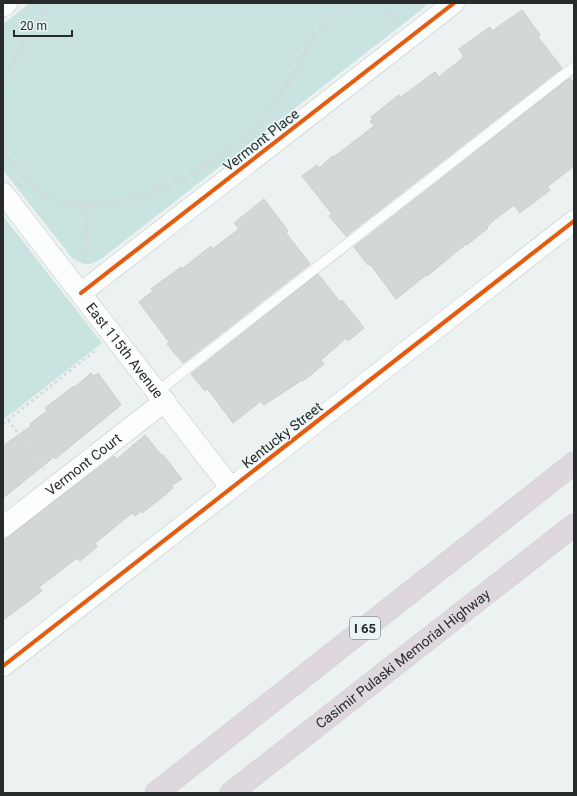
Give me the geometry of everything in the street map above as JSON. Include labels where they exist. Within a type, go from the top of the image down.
[{"type":"highway","name":"I 65","points":[[156,793],[574,463]]},
{"type":"highway","name":"Casimir Pulaski Memorial Highway","points":[[231,793],[574,525]]},
{"type":"street","points":[[3,6],[7,3]]},
{"type":"street","name":"Vermont Place","points":[[81,294],[454,3]]},
{"type":"street","name":"East 115th Avenue","points":[[3,193],[231,488]]},
{"type":"street","name":"Kentucky Street","points":[[3,666],[574,221]]},
{"type":"street","name":"Vermont Court","points":[[3,527],[161,397]]},
{"type":"lane","points":[[161,397],[574,67]]},
{"type":"path","points":[[3,82],[20,48],[53,3]]},
{"type":"path","points":[[3,146],[10,161],[18,172],[37,189],[65,202],[96,204],[121,200],[142,195],[180,180],[206,165],[240,141],[255,126],[278,97],[298,67],[316,34],[346,3]]},
{"type":"path","points":[[78,204],[86,214],[85,264]]},
{"type":"path","points":[[86,214],[96,204]]},
{"type":"path","points":[[3,424],[96,350]]},
{"type":"path","points":[[8,420],[57,484]]},
{"type":"shaded area","points":[[30,3],[430,3],[101,259],[90,264],[83,264],[72,258],[3,170],[3,24]]},
{"type":"shaded area","points":[[3,216],[102,343],[3,420]]},
{"type":"building","points":[[522,10],[540,35],[538,37],[562,68],[346,236],[329,216],[332,214],[302,176],[317,165],[319,168],[374,126],[370,121],[373,119],[371,117],[399,95],[401,97],[435,72],[439,77],[464,57],[459,49],[490,27],[492,31]]},
{"type":"building","points":[[570,78],[574,84],[574,166],[547,187],[550,190],[520,213],[514,205],[494,220],[487,227],[488,228],[467,245],[466,244],[396,299],[370,264],[368,265],[354,247]]},
{"type":"building","points":[[264,199],[288,231],[286,233],[310,264],[183,363],[167,344],[169,342],[139,302],[153,291],[151,289],[181,267],[182,269],[211,246],[213,249],[239,229],[234,223]]},
{"type":"building","points":[[318,274],[340,302],[342,300],[364,328],[348,341],[346,338],[321,360],[324,364],[303,381],[302,380],[264,405],[261,401],[233,423],[207,388],[205,391],[191,374]]},
{"type":"building","points":[[91,373],[94,376],[98,373],[121,405],[55,459],[54,457],[3,498],[3,446],[31,426],[30,424],[47,411],[45,408],[74,386],[75,387]]},
{"type":"building","points":[[145,435],[182,479],[171,486],[173,488],[142,513],[141,511],[135,516],[132,513],[95,543],[97,547],[80,561],[77,558],[39,587],[42,591],[3,620],[3,541],[114,456],[117,459]]},
{"type":"cycle path","points":[[81,293],[454,3]]},
{"type":"cycle path","points":[[3,666],[574,221]]}]
